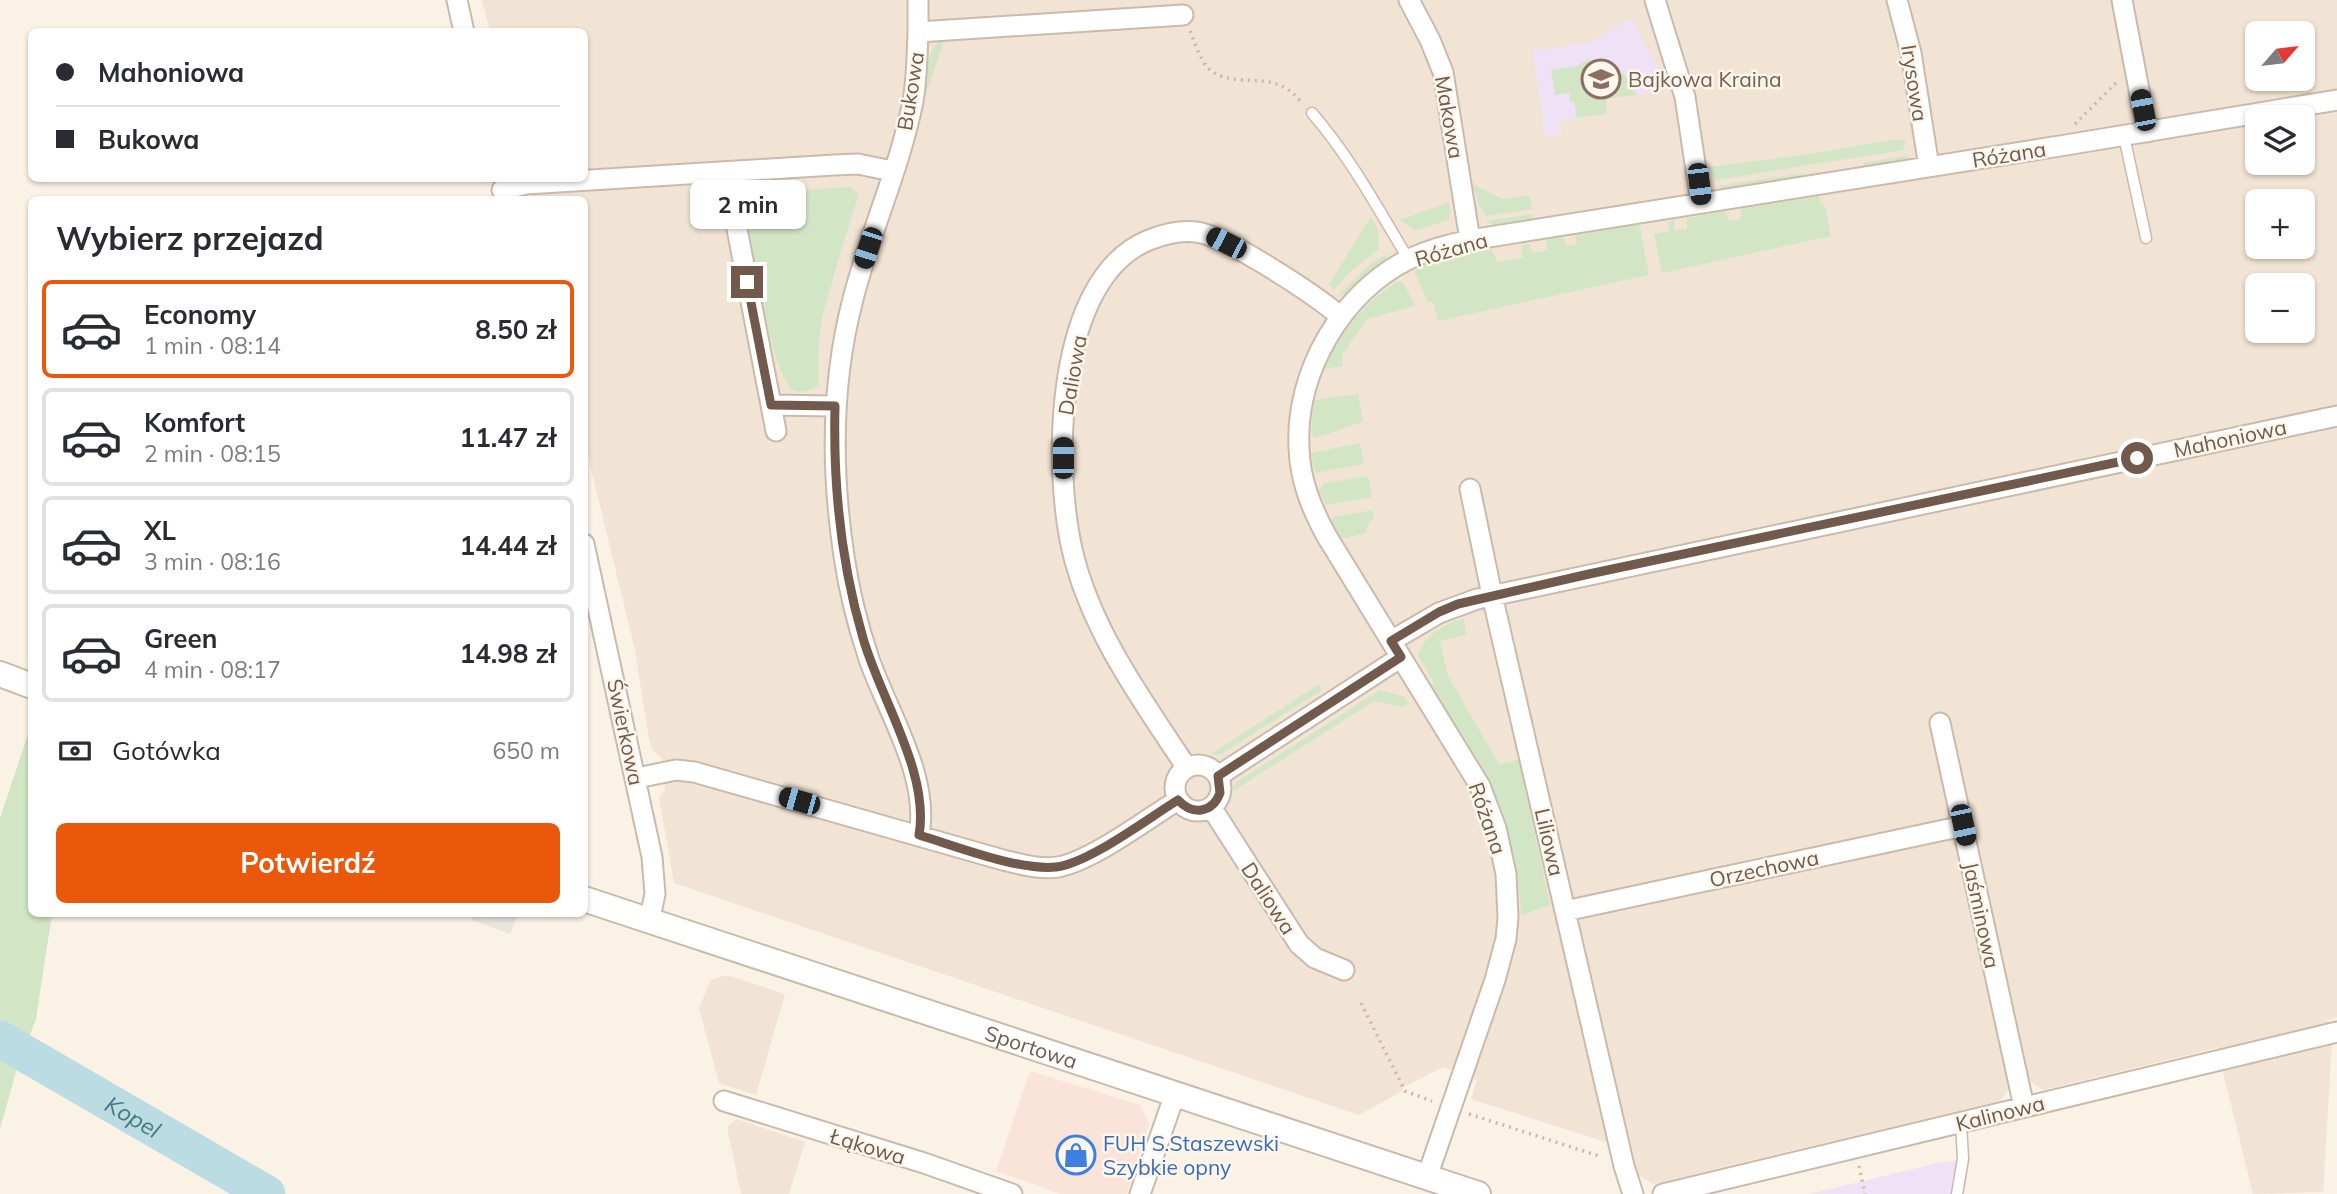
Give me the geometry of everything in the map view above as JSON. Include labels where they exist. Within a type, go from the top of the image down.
[{"type":"street","points":[[457,0],[463,28]]},
{"type":"street","points":[[918,0],[918,32]]},
{"type":"street","name":"Makowa","points":[[1409,0],[1443,72],[1470,240]]},
{"type":"street","points":[[1655,0],[1685,97],[1701,203]]},
{"type":"street","name":"Irysowa","points":[[1897,0],[1907,32],[1929,167]]},
{"type":"street","points":[[2122,0],[2147,132]]},
{"type":"street","name":"Bukowa","points":[[919,835],[922,810],[918,787],[870,660],[849,583],[837,494],[835,406],[841,354],[853,298],[912,101],[918,32],[1182,15]]},
{"type":"street","name":"Różana","points":[[1427,1177],[1502,958],[1508,917],[1506,874],[1496,828],[1480,786],[1326,535],[1312,507],[1301,472],[1300,420],[1306,390],[1320,351],[1341,317],[1370,287],[1409,260],[1470,240],[2337,100]]},
{"type":"street","points":[[588,180],[858,164],[892,171]]},
{"type":"street","points":[[726,172],[776,431]]},
{"type":"street","points":[[502,189],[559,182]]},
{"type":"street","name":"Daliowa","points":[[1186,768],[1102,630],[1072,550],[1064,484],[1064,408],[1070,364],[1082,320],[1103,279],[1129,251],[1162,234],[1180,231],[1197,232],[1226,243],[1314,296],[1341,317]]},
{"type":"street","points":[[771,405],[835,406]]},
{"type":"street","name":"Mahoniowa","points":[[1218,776],[1449,608],[1492,595],[2337,416]]},
{"type":"street","name":"Liliowa","points":[[1470,489],[1624,1166],[1633,1194]]},
{"type":"street","name":"Świerkowa","points":[[588,562],[637,778],[654,869],[655,894],[649,922]]},
{"type":"street","points":[[0,674],[28,684]]},
{"type":"street","name":"Jaśminowa","points":[[1940,723],[2024,1107]]},
{"type":"street","points":[[1205,766],[1218,776],[1220,793],[1211,807],[1199,811],[1191,810],[1178,800],[1175,787],[1186,768],[1205,766]]},
{"type":"street","points":[[637,778],[676,770],[694,772],[1024,865],[1056,867],[1082,860],[1178,800]]},
{"type":"street","name":"Daliowa","points":[[1211,807],[1299,944],[1315,958],[1344,970]]},
{"type":"street","name":"Orzechowa","points":[[1566,911],[1963,825]]},
{"type":"street","name":"Sportowa","points":[[588,900],[1478,1194]]},
{"type":"street","name":"Kalinowa","points":[[1664,1194],[2337,1032]]},
{"type":"street","points":[[1140,1194],[1175,1094]]},
{"type":"street","name":"Łąkowa","points":[[724,1101],[924,1163],[1012,1194]]},
{"type":"lane","points":[[1312,113],[1332,136],[1368,188],[1409,260]]},
{"type":"lane","points":[[2124,136],[2146,238]]},
{"type":"lane","points":[[1957,1194],[1963,1159],[1961,1123]]},
{"type":"path","points":[[1182,15],[1209,69],[1219,76],[1272,82],[1282,86],[1298,97],[1312,113]]},
{"type":"path","points":[[2074,126],[2118,81]]},
{"type":"path","points":[[1361,1003],[1405,1091],[1624,1166]]},
{"type":"path","points":[[1858,1158],[1865,1194]]},
{"type":"shaded area","points":[[482,0],[2337,0],[2337,1017],[2327,1020],[2332,1043],[2323,1192],[2253,1194],[2217,1048],[2043,1090],[2028,1080],[2013,1084],[2000,1101],[1653,1184],[1637,1174],[1631,1150],[1471,1099],[1477,1080],[1443,1067],[1359,1115],[674,883],[659,797],[665,790],[662,758],[652,749],[649,739],[635,650],[588,456],[588,196],[532,196],[529,182],[588,182],[588,28],[489,28]]},
{"type":"shaded area","name":"Bajkowa Kraina","points":[[1630,18],[1669,87],[1657,92],[1606,99],[1607,114],[1560,121],[1562,135],[1545,137],[1533,51],[1592,42]]},
{"type":"shaded area","points":[[473,917],[517,917],[510,934],[472,920]]},
{"type":"shaded area","points":[[727,975],[785,994],[756,1095],[719,1083],[699,1008],[711,980]]},
{"type":"shaded area","points":[[1030,1071],[1140,1105],[1149,1124],[1127,1194],[1061,1194],[996,1171]]},
{"type":"shaded area","points":[[737,1119],[805,1142],[789,1194],[741,1194],[727,1127]]},
{"type":"shaded area","points":[[1970,1158],[1964,1194],[1809,1194],[1938,1163]]},
{"type":"green space","points":[[945,38],[924,100],[929,56],[938,42]]},
{"type":"green space","points":[[1589,59],[1602,81],[1609,77],[1612,80],[1624,73],[1637,95],[1606,99],[1607,114],[1577,118],[1574,101],[1570,101],[1569,93],[1555,95],[1551,70],[1577,66]]},
{"type":"green space","points":[[1891,140],[1906,140],[1903,150],[1716,180],[1709,167],[1809,154]]},
{"type":"green space","points":[[1910,155],[1904,161],[1864,168],[1864,163]]},
{"type":"green space","points":[[1805,173],[1803,177],[1723,189],[1717,186]]},
{"type":"green space","points":[[1473,184],[1503,199],[1529,195],[1532,209],[1486,216],[1479,205]]},
{"type":"green space","points":[[850,187],[859,194],[822,318],[818,386],[799,392],[793,390],[785,380],[769,333],[741,201],[748,194]]},
{"type":"green space","points":[[1818,196],[1825,206],[1831,236],[1662,273],[1654,234],[1669,231],[1668,222],[1674,220],[1674,230],[1687,229],[1687,218],[1725,211],[1729,221],[1741,219],[1741,209]]},
{"type":"green space","points":[[1449,202],[1451,213],[1448,220],[1415,231],[1400,220]]},
{"type":"green space","points":[[1533,214],[1534,220],[1496,226],[1486,221]]},
{"type":"green space","points":[[1371,217],[1378,229],[1379,249],[1350,272],[1334,290],[1329,284]]},
{"type":"green space","points":[[1639,224],[1649,275],[1438,321],[1433,302],[1428,302],[1414,271],[1434,262],[1491,249],[1498,262],[1523,258],[1521,245],[1530,244],[1532,253],[1547,250],[1546,239],[1563,236],[1566,246],[1577,244],[1575,235]]},
{"type":"green space","points":[[1387,254],[1385,262],[1347,293],[1337,296],[1368,266]]},
{"type":"green space","points":[[1398,281],[1403,282],[1415,306],[1367,319],[1342,355],[1343,366],[1324,369],[1354,319]]},
{"type":"green space","points":[[1358,394],[1363,422],[1314,438],[1311,432],[1314,401]]},
{"type":"green space","points":[[1360,443],[1364,464],[1315,473],[1311,453]]},
{"type":"green space","points":[[1368,476],[1372,497],[1326,505],[1319,489],[1326,483]]},
{"type":"green space","points":[[1373,510],[1374,517],[1365,533],[1346,538],[1338,536],[1331,522],[1333,517]]},
{"type":"green space","points":[[1464,618],[1466,635],[1440,641],[1448,676],[1499,764],[1519,760],[1550,905],[1521,915],[1518,880],[1504,820],[1481,767],[1430,686],[1434,683],[1418,656],[1430,636],[1442,627]]},
{"type":"green space","points":[[1319,684],[1322,690],[1220,755],[1211,754]]},
{"type":"green space","points":[[1380,690],[1405,697],[1409,704],[1403,707],[1374,701],[1233,791],[1235,783]]},
{"type":"green space","points":[[28,734],[28,917],[52,917],[36,1019],[16,1072],[0,1129],[0,818]]},
{"type":"waterway","name":"Kopel","points":[[0,1039],[267,1194]]},
{"type":"place","name":"Bajkowa Kraina","points":[[1601,79]]},
{"type":"place","name":"FUH S.Staszewski Szybkie opny","points":[[1076,1155]]},
{"type":"route","points":[[747,282],[771,405],[835,406],[837,494],[849,583],[870,660],[918,787],[922,810],[919,835],[1024,865],[1056,867],[1082,860],[1178,800],[1191,810],[1199,811],[1211,807],[1220,793],[1218,776],[1401,657],[1391,641],[1439,612],[1458,604],[2137,458]]}]
